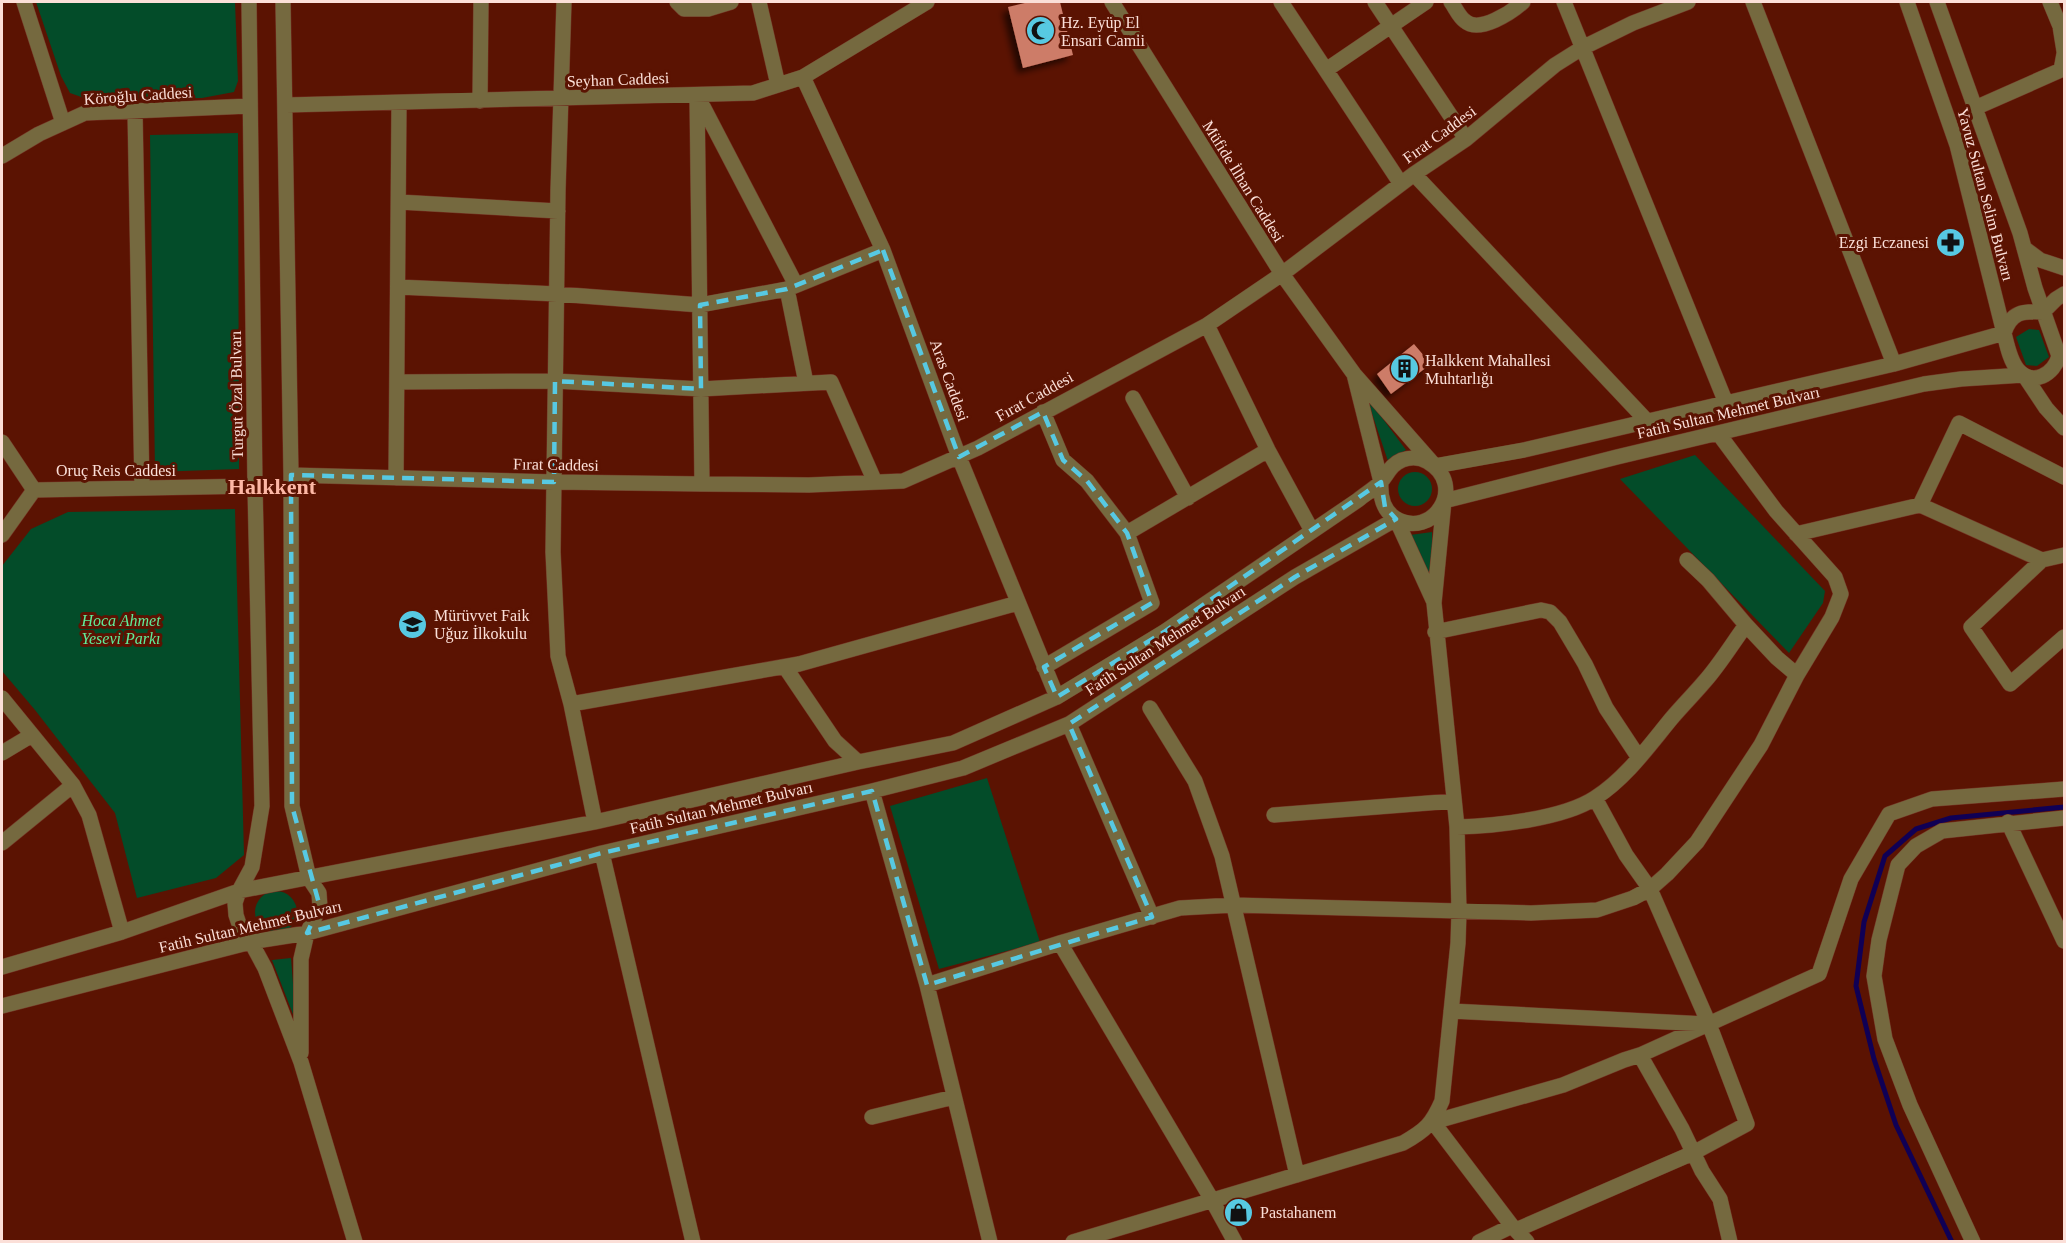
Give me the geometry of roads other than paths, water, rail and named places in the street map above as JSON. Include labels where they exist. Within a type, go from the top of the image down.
[{"type":"street","points":[[24,2],[63,123]]},
{"type":"street","name":"Turgut Özal Bulvarı","points":[[239,891],[252,867],[262,806],[255,486],[249,2]]},
{"type":"street","points":[[283,2],[291,475],[292,806],[309,878],[319,892],[320,907],[308,933],[301,959],[301,1062]]},
{"type":"street","points":[[480,101],[481,2]]},
{"type":"street","points":[[564,2],[558,211],[553,552],[558,656],[571,704],[595,822]]},
{"type":"street","points":[[677,2],[684,9],[708,9],[731,2]]},
{"type":"street","points":[[759,2],[778,85]]},
{"type":"street","name":"Seyhan Caddesi","points":[[286,105],[753,93],[803,77],[927,2]]},
{"type":"street","name":"Müfide İlhan Caddesi","points":[[1112,2],[1282,274],[1354,374],[1435,466]]},
{"type":"street","points":[[1281,2],[1401,184]]},
{"type":"street","points":[[1375,2],[1466,139]]},
{"type":"street","points":[[1326,70],[1426,2]]},
{"type":"street","points":[[1451,2],[1465,22],[1474,26],[1484,26],[1523,2]]},
{"type":"street","points":[[1564,2],[1726,403]]},
{"type":"street","name":"Fırat Caddesi","points":[[291,475],[702,484],[808,485],[903,481],[959,456],[1207,325],[1282,274],[1414,174],[1466,139],[1555,65],[1582,48],[1633,23],[1688,2]]},
{"type":"street","points":[[1753,2],[1894,364]]},
{"type":"street","name":"Yavuz Sultan Selim Bulvarı","points":[[1907,2],[1957,145],[2004,333],[2019,370],[2046,408],[2064,428]]},
{"type":"street","name":"Yavuz Sultan Selim Bulvarı","points":[[1937,2],[2024,248],[2043,312]]},
{"type":"street","points":[[1975,108],[2061,70],[2064,52],[2060,26],[2050,2]]},
{"type":"street","name":"Aras Caddesi","points":[[803,77],[883,250],[959,456],[1057,697]]},
{"type":"street","points":[[697,95],[791,287],[806,383]]},
{"type":"street","points":[[697,95],[702,484]]},
{"type":"street","points":[[396,478],[399,103]]},
{"type":"street","name":"Köroğlu Caddesi","points":[[2,156],[39,134],[85,113],[250,106]]},
{"type":"street","points":[[135,111],[142,488]]},
{"type":"street","points":[[1414,174],[1647,421]]},
{"type":"street","points":[[399,202],[558,211]]},
{"type":"street","points":[[2024,248],[2040,260],[2064,268]]},
{"type":"street","points":[[398,287],[557,294],[700,305],[791,287],[883,250]]},
{"type":"street","points":[[2004,333],[2007,324],[2018,314],[2043,312],[2064,294]]},
{"type":"street","points":[[2043,312],[2064,372]]},
{"type":"street","points":[[1207,325],[1268,450],[1312,531]]},
{"type":"street","name":"Fatih Sultan Mehmet Bulvarı","points":[[1435,466],[1524,450],[1894,364],[2004,333]]},
{"type":"street","points":[[2019,370],[2038,378],[2052,370],[2059,356]]},
{"type":"street","name":"Fatih Sultan Mehmet Bulvarı","points":[[1444,501],[1617,456],[1924,384],[2019,370]]},
{"type":"street","points":[[1354,374],[1382,482],[1382,499],[1396,519],[1434,603]]},
{"type":"street","points":[[397,382],[555,381],[701,389],[831,382],[875,483]]},
{"type":"street","points":[[1133,398],[1188,498]]},
{"type":"street","points":[[1043,412],[1063,460],[1087,481],[1127,533],[1152,603],[1044,667]]},
{"type":"street","points":[[1920,505],[1959,423],[2064,477]]},
{"type":"street","points":[[927,985],[1180,908],[1234,905],[1531,913],[1597,910],[1624,902],[1650,889],[1697,842],[1761,745],[1797,675],[1832,616],[1841,594],[1835,578],[1776,511],[1718,433]]},
{"type":"street","points":[[2,442],[34,490]]},
{"type":"street","points":[[1127,533],[1268,450]]},
{"type":"street","points":[[1073,1242],[1403,1143],[1423,1132],[1433,1122],[1442,1101],[1459,912],[1457,827],[1435,632],[1434,603],[1445,482],[1435,466],[1425,460],[1414,458],[1404,459],[1394,464],[1386,472],[1382,482]]},
{"type":"street","name":"Fatih Sultan Mehmet Bulvarı","points":[[2,967],[122,932],[239,891],[595,822],[953,742],[1057,697],[1164,632],[1382,482]]},
{"type":"street","name":"Oruç Reis Caddesi","points":[[2,535],[34,490],[255,486]]},
{"type":"street","points":[[1396,519],[1415,523],[1425,521],[1440,510],[1444,501]]},
{"type":"street","points":[[1796,534],[1920,505],[2042,560]]},
{"type":"street","name":"Fatih Sultan Mehmet Bulvarı","points":[[2,1006],[251,942],[308,933],[602,853],[963,768],[1069,724],[1295,577],[1396,519]]},
{"type":"street","points":[[2064,555],[2042,560],[1971,627],[2010,684],[2064,637]]},
{"type":"street","points":[[1687,560],[1708,580],[1777,658],[1797,675]]},
{"type":"street","points":[[571,704],[785,667],[1018,603]]},
{"type":"street","points":[[1435,632],[1541,610],[1550,612],[1560,622],[1585,664],[1606,708],[1639,758]]},
{"type":"street","points":[[1457,827],[1490,826],[1551,814],[1595,798],[1621,778],[1639,758],[1706,680],[1746,625]]},
{"type":"street","points":[[785,667],[836,741],[858,762]]},
{"type":"street","points":[[2,698],[73,785],[89,815],[122,932]]},
{"type":"street","points":[[1150,708],[1195,780],[1222,856],[1297,1175]]},
{"type":"street","points":[[1069,724],[1152,916]]},
{"type":"street","points":[[2,753],[33,735]]},
{"type":"street","points":[[2,843],[73,785]]},
{"type":"street","points":[[1433,1122],[1563,1085],[1640,1055],[1819,974],[1851,879],[1890,814],[1932,799],[2064,789]]},
{"type":"street","points":[[872,791],[927,985],[990,1242]]},
{"type":"street","points":[[1479,1242],[1518,1232],[1693,1153],[1747,1124],[1709,1024],[1650,889],[1626,855],[1595,798]]},
{"type":"street","points":[[1274,815],[1454,801]]},
{"type":"street","points":[[1973,1242],[1910,1104],[1885,1039],[1874,976],[1881,932],[1898,865],[1916,846],[1942,831],[2008,822],[2064,818]]},
{"type":"street","points":[[2008,822],[2064,941]]},
{"type":"street","points":[[602,853],[693,1242]]},
{"type":"street","points":[[239,891],[235,903],[236,915],[240,927],[265,969],[301,1062],[355,1242]]},
{"type":"street","points":[[1060,943],[1235,1242]]},
{"type":"street","points":[[1451,1011],[1709,1024]]},
{"type":"street","points":[[1640,1055],[1720,1200],[1726,1239]]},
{"type":"street","points":[[872,1117],[954,1097]]},
{"type":"street","points":[[1433,1122],[1518,1232]]},
{"type":"waterway","points":[[1952,1242],[1896,1125],[1874,1059],[1856,986],[1864,922],[1885,856],[1916,829],[1951,818],[2064,807]]},
{"type":"place","name":"Hz. Eyüp El Ensari Camii","points":[[1040,31]]},
{"type":"place","name":"Ezgi Eczanesi","points":[[1950,242]]},
{"type":"place","name":"Halkkent Mahallesi Muhtarlığı","points":[[1404,369]]},
{"type":"place","name":"Mürüvvet Faik Uğuz İlkokulu","points":[[413,624]]},
{"type":"place","name":"Pastahanem","points":[[1239,1212]]},
{"type":"district","name":"Halkkent","points":[[272,486]]},
{"type":"park label","name":"Hoca Ahmet Yesevi Parkı","points":[[121,629]]}]
